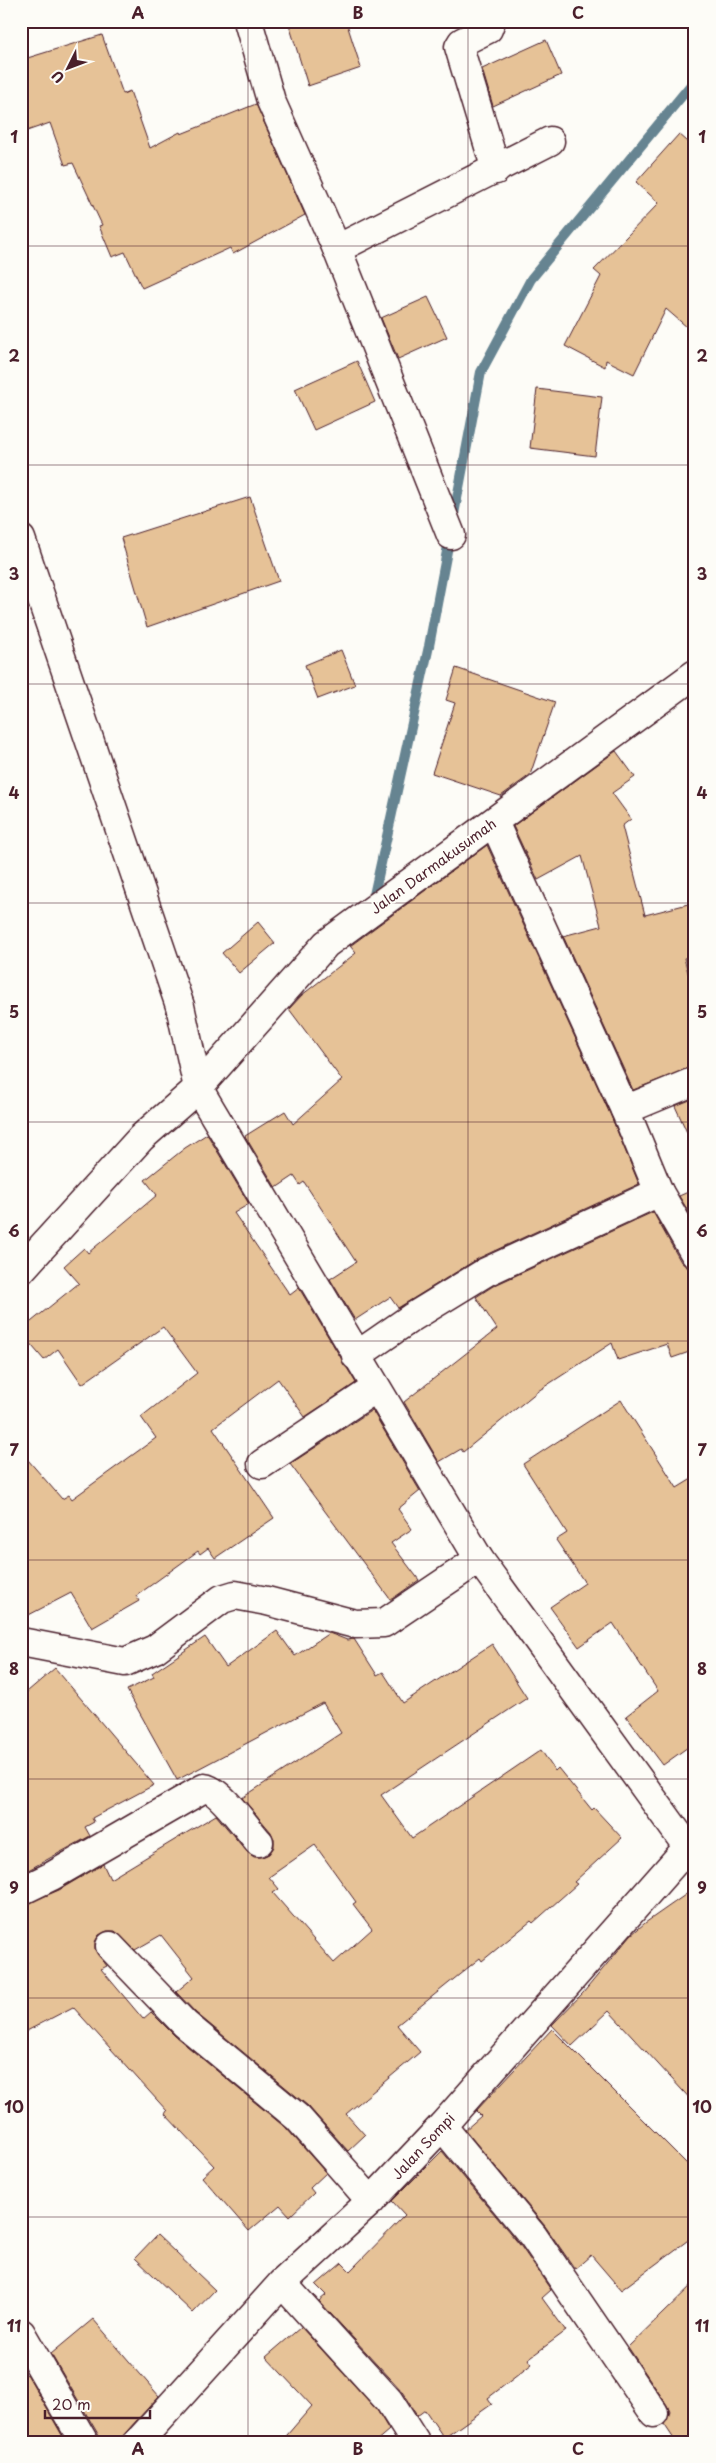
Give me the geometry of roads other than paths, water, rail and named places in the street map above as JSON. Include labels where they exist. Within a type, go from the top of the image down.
[{"type":"street","points":[[248,21],[272,101],[337,249],[451,535]]},
{"type":"street","points":[[491,21],[488,29],[462,42],[459,48],[496,170]]},
{"type":"street","points":[[337,249],[550,141]]},
{"type":"street","points":[[21,539],[180,1006],[198,1088],[356,1356],[480,1559],[692,1847]]},
{"type":"street","name":"Jalan Darmakusumah","points":[[21,1270],[141,1138],[198,1088],[326,944],[695,674]]},
{"type":"street","points":[[494,822],[625,1110],[659,1192],[695,1254]]},
{"type":"street","points":[[625,1110],[695,1080]]},
{"type":"street","points":[[356,1356],[411,1318],[486,1272],[659,1192]]},
{"type":"street","points":[[262,1464],[376,1388]]},
{"type":"street","points":[[21,1642],[125,1662],[155,1649],[222,1600],[235,1595],[268,1601],[355,1624],[384,1623],[480,1559]]},
{"type":"street","points":[[21,1891],[52,1876],[204,1788],[208,1788],[222,1800],[259,1842]]},
{"type":"street","name":"Jalan Sompi","points":[[138,2442],[282,2283],[371,2201],[442,2126],[692,1847]]},
{"type":"street","points":[[110,1946],[186,2024],[298,2118],[371,2201]]},
{"type":"street","points":[[442,2126],[533,2236],[654,2412]]},
{"type":"street","points":[[282,2283],[389,2401],[415,2442]]},
{"type":"street","points":[[21,2333],[84,2442]]},
{"type":"waterway","points":[[372,904],[429,646],[481,372],[531,279],[695,80]]}]
